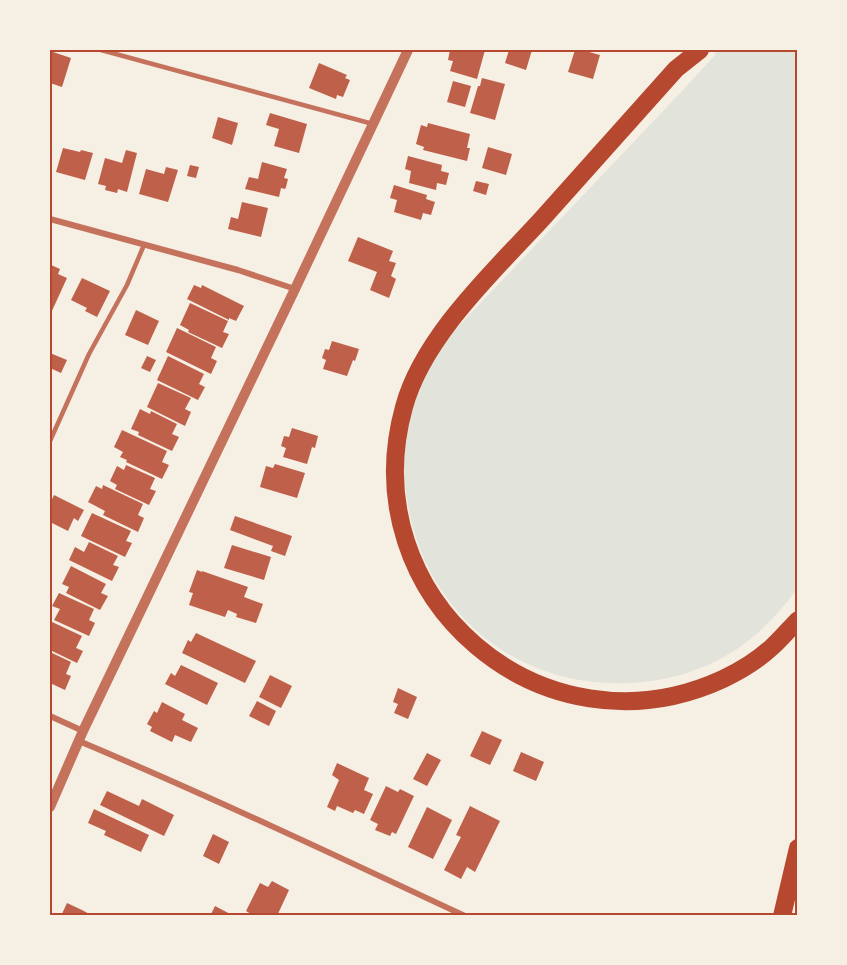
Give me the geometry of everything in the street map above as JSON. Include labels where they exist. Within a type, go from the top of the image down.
[{"type":"highway","points":[[676,69],[686,50]]},
{"type":"highway","points":[[700,50],[676,69],[469,298],[432,347],[415,379],[398,430],[395,458],[398,511],[413,561],[427,589],[449,619],[468,639],[513,672],[567,693],[607,701],[648,700],[675,696],[701,688],[748,665],[771,648],[798,620]]},
{"type":"highway","points":[[782,915],[798,848]]},
{"type":"street","points":[[50,807],[81,736],[408,50]]},
{"type":"street","points":[[50,219],[238,270],[296,289]]},
{"type":"street","points":[[50,716],[81,736],[465,915]]},
{"type":"lane","points":[[101,50],[373,124]]},
{"type":"lane","points":[[50,441],[89,354],[127,285],[144,244]]},
{"type":"shaded area","points":[[797,50],[797,589],[758,633],[729,654],[698,669],[646,682],[594,682],[563,677],[519,660],[494,645],[454,607],[437,584],[414,533],[405,487],[405,451],[411,415],[416,397],[431,364],[454,331],[683,90],[716,54],[712,51]]},
{"type":"building","points":[[450,50],[485,50],[477,79],[450,71],[453,61],[448,60]]},
{"type":"building","points":[[509,50],[532,50],[526,70],[505,63]]},
{"type":"building","points":[[575,50],[600,55],[593,79],[568,72]]},
{"type":"building","points":[[50,51],[71,58],[62,87],[50,83]]},
{"type":"building","points":[[319,63],[347,75],[345,78],[350,80],[343,97],[337,95],[336,99],[309,88]]},
{"type":"building","points":[[482,78],[505,84],[495,120],[470,113]]},
{"type":"building","points":[[453,81],[471,86],[465,107],[447,102]]},
{"type":"building","points":[[270,113],[307,124],[299,153],[274,146],[279,129],[266,125]]},
{"type":"building","points":[[218,117],[238,123],[232,145],[212,138]]},
{"type":"building","points":[[428,123],[470,134],[467,161],[423,150],[424,147],[416,144],[421,125],[427,127]]},
{"type":"building","points":[[488,147],[512,154],[506,175],[482,168]]},
{"type":"building","points":[[63,148],[93,153],[85,180],[56,172]]},
{"type":"building","points":[[126,150],[137,153],[127,192],[118,189],[117,193],[105,190],[106,186],[98,184],[105,158],[122,163]]},
{"type":"building","points":[[408,156],[442,165],[441,171],[449,173],[446,185],[437,183],[436,190],[409,183],[411,171],[405,169]]},
{"type":"building","points":[[262,162],[287,169],[284,178],[288,179],[286,187],[281,188],[279,197],[245,189],[249,177],[258,179]]},
{"type":"building","points":[[190,165],[199,167],[196,178],[187,176]]},
{"type":"building","points":[[166,167],[178,170],[168,202],[139,194],[146,169],[164,174]]},
{"type":"building","points":[[476,181],[489,184],[486,195],[473,191]]},
{"type":"building","points":[[394,185],[427,195],[426,199],[435,202],[431,215],[423,213],[421,220],[394,212],[397,200],[390,198]]},
{"type":"building","points":[[242,202],[268,208],[261,237],[228,229],[231,217],[238,219]]},
{"type":"building","points":[[358,237],[393,251],[389,261],[396,263],[391,276],[396,279],[389,298],[370,290],[377,272],[348,261]]},
{"type":"building","points":[[51,265],[60,269],[58,274],[67,278],[50,313],[50,268]]},
{"type":"building","points":[[82,278],[110,291],[97,317],[85,311],[87,308],[71,300]]},
{"type":"building","points":[[194,285],[201,288],[202,285],[244,306],[236,321],[229,318],[229,320],[187,299]]},
{"type":"building","points":[[190,303],[228,321],[223,332],[229,334],[222,348],[188,332],[189,330],[180,325]]},
{"type":"building","points":[[136,310],[159,321],[148,345],[125,335]]},
{"type":"building","points":[[177,328],[216,347],[211,358],[217,361],[211,374],[166,352]]},
{"type":"building","points":[[332,341],[359,349],[347,376],[323,369],[326,360],[322,358],[325,349],[329,350]]},
{"type":"building","points":[[50,353],[67,360],[61,373],[50,368]]},
{"type":"building","points":[[147,356],[156,360],[150,372],[141,368]]},
{"type":"building","points":[[168,356],[204,374],[199,384],[205,387],[198,400],[157,380]]},
{"type":"building","points":[[158,383],[191,398],[185,409],[191,412],[185,426],[147,407]]},
{"type":"building","points":[[140,409],[150,414],[151,411],[177,424],[172,434],[179,437],[172,451],[138,435],[139,432],[131,429]]},
{"type":"building","points":[[292,428],[318,436],[307,464],[283,457],[286,448],[281,446],[284,436],[289,437]]},
{"type":"building","points":[[122,430],[167,451],[162,462],[169,465],[162,479],[120,457],[123,452],[114,447]]},
{"type":"building","points":[[275,464],[305,473],[297,498],[260,487],[266,466],[273,468]]},
{"type":"building","points":[[126,465],[155,478],[150,489],[156,491],[149,505],[115,489],[117,485],[110,481],[117,466],[124,470]]},
{"type":"building","points":[[103,485],[143,504],[138,515],[144,518],[138,532],[103,515],[105,511],[88,502],[96,486],[102,489]]},
{"type":"building","points":[[54,495],[84,510],[78,521],[74,518],[68,531],[50,522],[50,504]]},
{"type":"building","points":[[92,513],[131,531],[126,541],[132,543],[125,557],[81,536]]},
{"type":"building","points":[[235,516],[292,536],[285,556],[271,551],[273,546],[230,530]]},
{"type":"building","points":[[89,542],[118,556],[113,565],[119,567],[112,581],[69,560],[75,547],[84,552]]},
{"type":"building","points":[[232,545],[271,557],[264,580],[224,568]]},
{"type":"building","points":[[71,566],[106,584],[101,593],[108,596],[100,610],[66,593],[69,587],[62,584]]},
{"type":"building","points":[[197,570],[248,587],[244,597],[263,604],[256,623],[236,617],[237,614],[228,610],[225,617],[189,605],[193,593],[189,592]]},
{"type":"building","points":[[59,593],[94,609],[89,620],[95,623],[89,636],[54,620],[60,609],[52,606]]},
{"type":"building","points":[[50,621],[82,636],[76,648],[83,651],[77,663],[50,650]]},
{"type":"building","points":[[196,633],[256,661],[245,683],[182,653],[188,640],[191,642]]},
{"type":"building","points":[[50,652],[71,662],[66,674],[71,676],[65,690],[50,683]]},
{"type":"building","points":[[181,665],[218,683],[207,705],[165,684],[171,673],[175,676]]},
{"type":"building","points":[[270,675],[292,686],[281,708],[259,697]]},
{"type":"building","points":[[398,688],[417,697],[408,719],[394,713],[398,704],[393,702]]},
{"type":"building","points":[[257,701],[276,711],[269,726],[249,716]]},
{"type":"building","points":[[162,702],[185,714],[182,720],[198,728],[191,742],[175,735],[172,742],[150,731],[152,727],[147,724],[154,711],[157,713]]},
{"type":"building","points":[[482,731],[502,740],[490,765],[470,756]]},
{"type":"building","points":[[521,752],[544,762],[536,781],[513,771]]},
{"type":"building","points":[[427,753],[441,760],[427,786],[413,779]]},
{"type":"building","points":[[337,763],[369,778],[364,790],[373,794],[364,814],[355,810],[353,813],[337,806],[335,811],[327,807],[339,780],[332,775]]},
{"type":"building","points":[[386,786],[398,792],[400,789],[414,796],[396,834],[392,832],[390,836],[375,830],[378,824],[370,820]]},
{"type":"building","points":[[107,791],[139,806],[142,799],[174,815],[164,836],[100,805]]},
{"type":"building","points":[[470,806],[500,821],[475,872],[467,867],[461,879],[444,870],[461,837],[456,835]]},
{"type":"building","points":[[427,807],[452,820],[433,859],[408,847]]},
{"type":"building","points":[[94,809],[149,835],[141,852],[104,835],[106,831],[88,823]]},
{"type":"building","points":[[213,834],[229,842],[219,864],[203,856]]},
{"type":"building","points":[[272,881],[289,890],[277,916],[251,916],[246,911],[260,883],[268,887]]},
{"type":"building","points":[[67,903],[82,910],[93,916],[61,916]]},
{"type":"building","points":[[215,906],[234,916],[210,916]]}]
